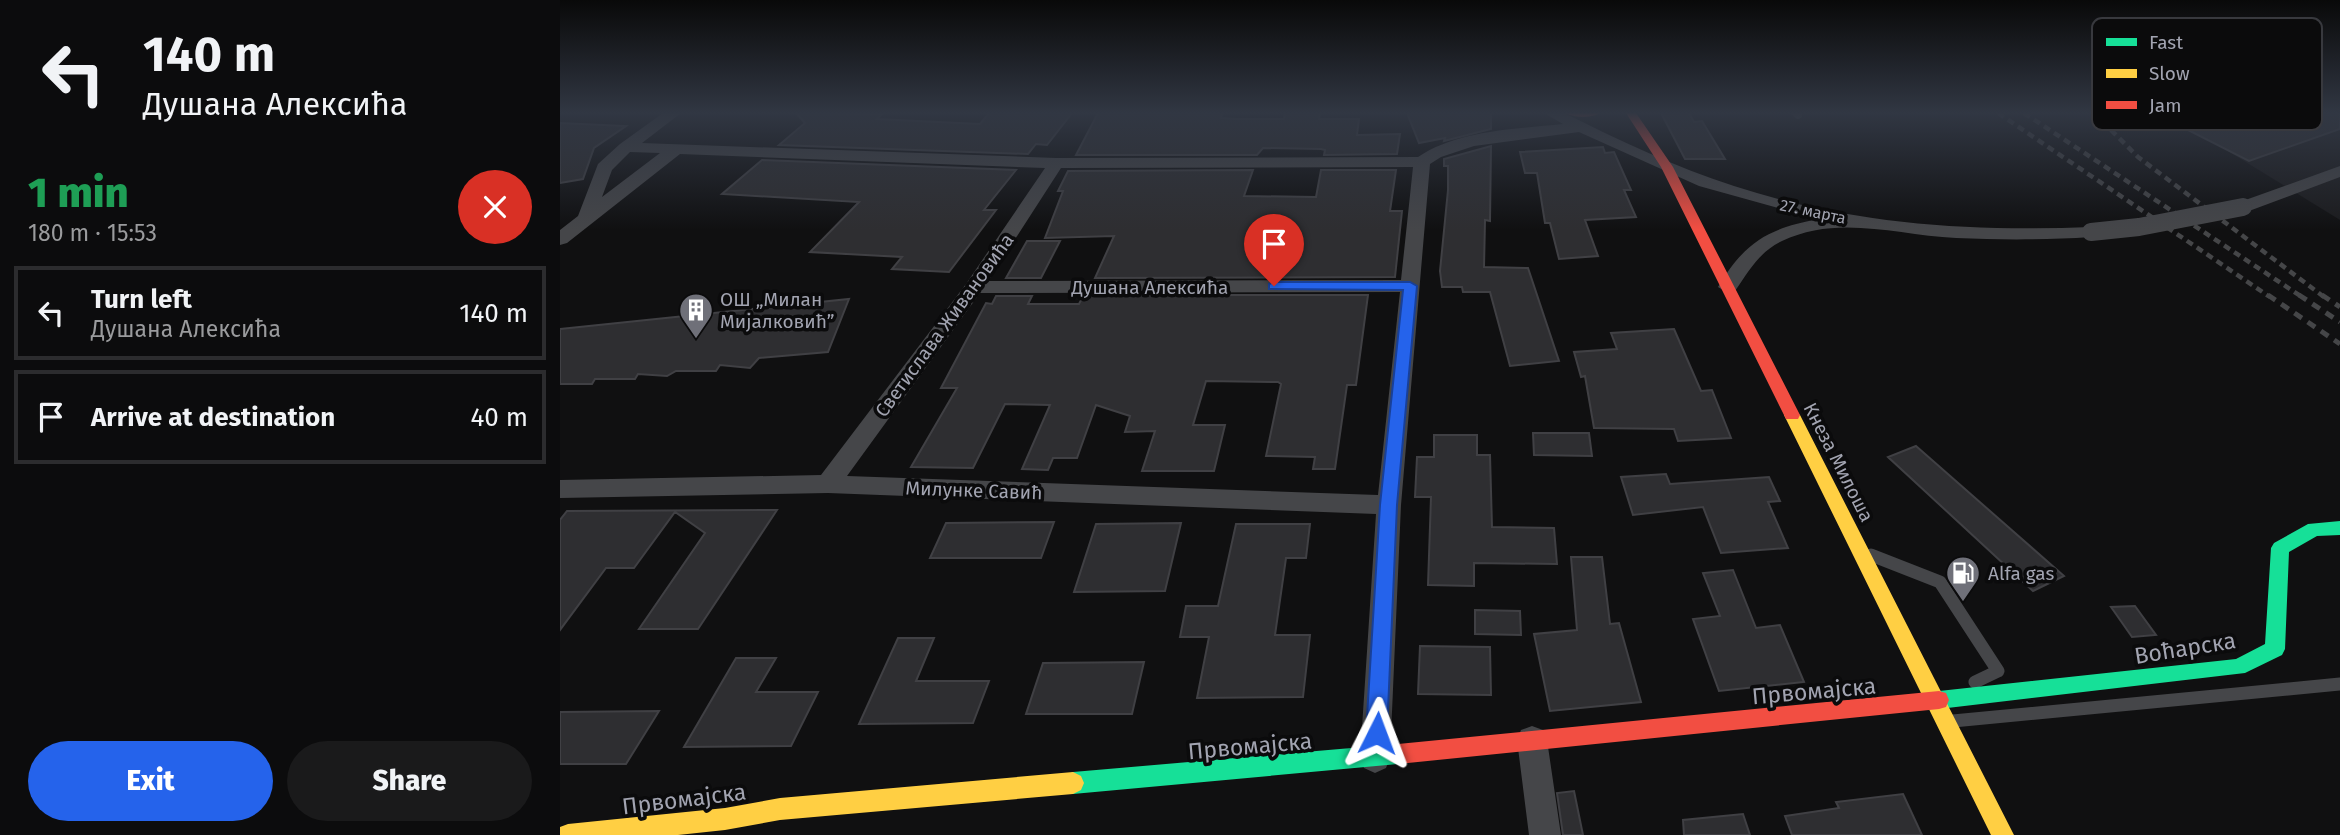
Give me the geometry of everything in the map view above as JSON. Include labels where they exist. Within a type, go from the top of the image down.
[{"type":"street","points":[[587,217],[604,168],[620,152]]},
{"type":"street","points":[[560,239],[672,152]]},
{"type":"street","points":[[757,152],[1056,163],[1422,162]]},
{"type":"street","points":[[1375,758],[1388,505],[1422,162],[1434,152]]},
{"type":"street","name":"27. марта","points":[[1635,152],[1667,167],[1754,198],[1860,220],[1999,234],[2139,228],[2243,207],[2340,171]]},
{"type":"street","name":"Кнеза Милоша","points":[[1657,152],[1728,287],[2003,835]]},
{"type":"street","name":"Светислава Живановића","points":[[828,484],[974,287],[1056,163]]},
{"type":"street","points":[[1728,287],[1748,255],[1772,237],[1810,226],[1860,220]]},
{"type":"street","name":"Душана Алексића","points":[[974,287],[1410,286]]},
{"type":"street","name":"Милунке Савић","points":[[560,489],[828,484],[1388,505]]},
{"type":"street","name":"Воћарска","points":[[1936,702],[2238,667],[2275,649],[2280,548],[2314,529],[2340,528]]},
{"type":"street","name":"Првомајска","points":[[568,835],[725,820],[774,822],[1532,740],[1936,702]]},
{"type":"street","points":[[1532,740],[1545,835]]},
{"type":"lane","points":[[1860,551],[1940,582],[1998,671],[1936,702]]},
{"type":"lane","points":[[1945,722],[2340,684]]},
{"type":"shaded area","points":[[2229,152],[2340,152],[2340,220]]},
{"type":"building","points":[[560,152],[593,152],[583,179],[560,183]]},
{"type":"building","points":[[972,152],[1030,152],[1028,154]]},
{"type":"building","points":[[1078,152],[1260,152],[1257,155],[1076,155]]},
{"type":"building","points":[[1325,152],[1397,152],[1397,154],[1324,155]]},
{"type":"building","points":[[1469,152],[1491,152],[1490,221],[1485,220],[1484,267],[1528,268],[1559,361],[1510,366],[1490,292],[1463,292],[1462,287],[1442,287],[1440,271],[1448,190],[1448,166],[1444,166],[1444,159]]},
{"type":"building","points":[[1520,152],[1614,152],[1631,190],[1624,190],[1636,217],[1585,220],[1598,256],[1559,259],[1550,223],[1545,223],[1537,173],[1525,173]]},
{"type":"building","points":[[1681,152],[1721,152],[1725,159],[1685,159]]},
{"type":"building","points":[[2231,152],[2275,152],[2249,161]]},
{"type":"building","points":[[762,160],[1016,170],[984,210],[996,210],[949,272],[892,269],[902,257],[810,252],[859,202],[722,194]]},
{"type":"building","points":[[1253,170],[1244,196],[1316,197],[1321,170],[1396,170],[1390,211],[1402,211],[1395,277],[1095,278],[1114,236],[1045,238],[1063,191],[1058,191],[1068,171]]},
{"type":"building","points":[[1027,241],[1060,241],[1041,278],[1006,278]]},
{"type":"building","points":[[1368,295],[1356,385],[1347,385],[1335,469],[1313,469],[1315,457],[1266,456],[1281,384],[1206,381],[1193,425],[1225,425],[1214,471],[1142,471],[1155,431],[1125,432],[1130,416],[1096,405],[1077,458],[1053,458],[1048,470],[1022,469],[1050,405],[1005,404],[973,468],[911,467],[957,388],[941,388],[986,303],[992,304],[996,296],[1032,296],[1028,304],[1079,304],[1083,296]]},
{"type":"building","name":"ОШ „Милан Мијалковић”","points":[[849,299],[828,352],[759,358],[750,368],[720,365],[716,371],[676,371],[667,376],[638,374],[635,379],[595,379],[592,384],[560,384],[560,329]]},
{"type":"building","points":[[1674,329],[1701,391],[1712,390],[1731,438],[1678,441],[1674,429],[1594,428],[1585,376],[1581,377],[1574,352],[1617,349],[1611,333]]},
{"type":"building","points":[[1533,433],[1589,433],[1592,456],[1534,455]]},
{"type":"building","points":[[1434,435],[1477,435],[1477,455],[1490,455],[1492,527],[1554,528],[1557,564],[1474,563],[1474,586],[1428,585],[1431,497],[1415,497],[1417,457],[1434,457]]},
{"type":"building","points":[[1916,446],[2064,576],[2033,591],[1888,457]]},
{"type":"building","points":[[1666,474],[1670,484],[1769,477],[1780,501],[1768,502],[1788,548],[1721,553],[1703,507],[1633,515],[1621,477]]},
{"type":"building","points":[[777,510],[698,629],[639,629],[705,533],[675,512],[634,568],[606,568],[560,630],[560,520],[567,511]]},
{"type":"building","points":[[1054,522],[1041,558],[930,558],[946,523]]},
{"type":"building","points":[[1181,523],[1165,591],[1074,592],[1096,524]]},
{"type":"building","points":[[1236,524],[1310,524],[1306,558],[1286,558],[1275,635],[1310,635],[1303,697],[1197,698],[1209,637],[1180,637],[1186,606],[1218,606]]},
{"type":"building","points":[[1571,557],[1602,557],[1610,624],[1619,623],[1641,702],[1550,711],[1534,634],[1577,630]]},
{"type":"building","points":[[1733,570],[1756,628],[1780,625],[1804,682],[1719,691],[1693,619],[1720,616],[1703,573]]},
{"type":"building","points":[[2135,606],[2156,635],[2132,637],[2111,607]]},
{"type":"building","points":[[1475,610],[1520,611],[1521,635],[1475,634]]},
{"type":"building","points":[[898,638],[934,638],[916,681],[989,681],[973,723],[859,724]]},
{"type":"building","points":[[1420,646],[1490,647],[1491,695],[1418,694]]},
{"type":"building","points":[[736,658],[776,658],[756,692],[818,692],[791,746],[684,747]]},
{"type":"building","points":[[1144,662],[1132,714],[1026,714],[1043,663]]},
{"type":"building","points":[[659,711],[626,764],[560,764],[560,712]]},
{"type":"building","points":[[1574,791],[1583,835],[1563,835],[1557,793]]},
{"type":"building","points":[[1903,794],[1922,835],[1792,835],[1785,816],[1839,808],[1836,802]]},
{"type":"building","points":[[1743,814],[1750,835],[1684,835],[1683,820]]},
{"type":"railway","points":[[2056,152],[2270,297]]},
{"type":"railway","points":[[2083,152],[2302,297]]},
{"type":"railway","points":[[2133,152],[2324,297]]},
{"type":"railway","points":[[2268,295],[2340,344]]},
{"type":"railway","points":[[2299,295],[2340,322]]},
{"type":"railway","points":[[2322,295],[2340,307]]},
{"type":"traffic: fast","points":[[1939,700],[2238,667],[2275,649],[2280,548],[2314,529],[2340,528]]},
{"type":"traffic: fast","points":[[1073,783],[1398,754]]},
{"type":"traffic: slow","points":[[1792,415],[2003,835]]},
{"type":"traffic: slow","points":[[568,835],[725,819],[780,809],[1073,783]]},
{"type":"traffic: jam","points":[[1657,152],[1792,415]]},
{"type":"traffic: jam","points":[[1398,754],[1939,700]]},
{"type":"place","name":"ОШ „Милан Мијалковић”","points":[[696,340]]},
{"type":"place","name":"Alfa gas","points":[[1963,603]]},
{"type":"route","points":[[1274,286],[1410,286],[1388,505],[1377,733]]}]
